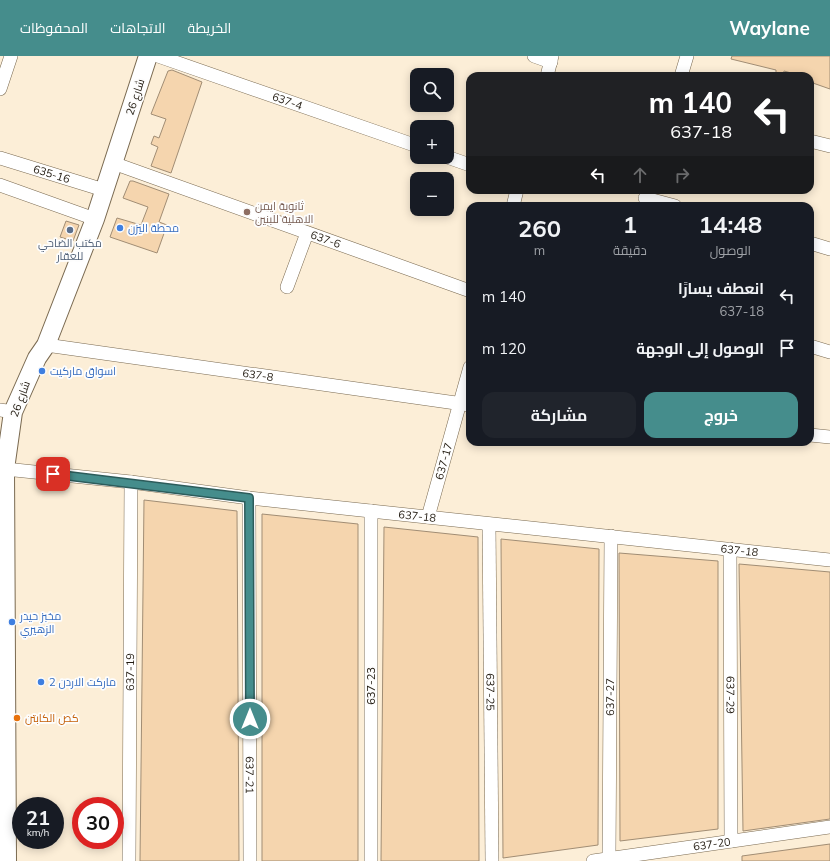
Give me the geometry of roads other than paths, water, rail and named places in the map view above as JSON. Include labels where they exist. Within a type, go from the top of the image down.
[{"type":"street","points":[[0,89],[11,56]]},
{"type":"street","name":"شارع 26","points":[[7,861],[3,748],[3,526],[6,411],[46,345],[94,219],[148,56]]},
{"type":"street","name":"637-4","points":[[158,56],[410,144]]},
{"type":"street","points":[[534,56],[551,59],[548,72]]},
{"type":"street","points":[[682,72],[687,56]]},
{"type":"street","points":[[814,142],[830,146]]},
{"type":"street","name":"635-16","points":[[0,158],[104,190]]},
{"type":"street","points":[[454,159],[466,164]]},
{"type":"street","name":"637-6","points":[[113,163],[466,290]]},
{"type":"street","points":[[0,185],[94,219]]},
{"type":"street","points":[[645,198],[660,202]]},
{"type":"street","points":[[287,287],[307,233]]},
{"type":"street","points":[[814,244],[830,249]]},
{"type":"street","name":"637-8","points":[[46,345],[465,405]]},
{"type":"street","points":[[814,347],[830,352]]},
{"type":"street","name":"637-17","points":[[428,517],[465,405]]},
{"type":"street","points":[[814,435],[830,437]]},
{"type":"street","name":"637-18","points":[[5,469],[131,482],[249,498],[830,560]]},
{"type":"street","name":"637-19","points":[[130,861],[131,482]]},
{"type":"street","name":"637-21","points":[[249,498],[250,861]]},
{"type":"street","name":"637-23","points":[[371,511],[371,861]]},
{"type":"street","name":"637-25","points":[[489,524],[492,861]]},
{"type":"street","name":"637-27","points":[[609,859],[611,536]]},
{"type":"street","name":"637-29","points":[[730,549],[731,841]]},
{"type":"street","name":"637-20","points":[[593,861],[830,826]]},
{"type":"place","name":"ثانوية ايمن الاهلية للبنين","points":[[247,212]]},
{"type":"place","name":"محطة اليزن","points":[[120,228]]},
{"type":"place","name":"مكتب الضاحي للعقار","points":[[70,230]]},
{"type":"place","name":"اسواق ماركيت","points":[[42,371]]},
{"type":"place","name":"مخبز حيدر الزهيري","points":[[12,622]]},
{"type":"place","name":"ماركت الاردن 2","points":[[41,682]]},
{"type":"place","name":"كص الكابتن","points":[[17,718]]}]
